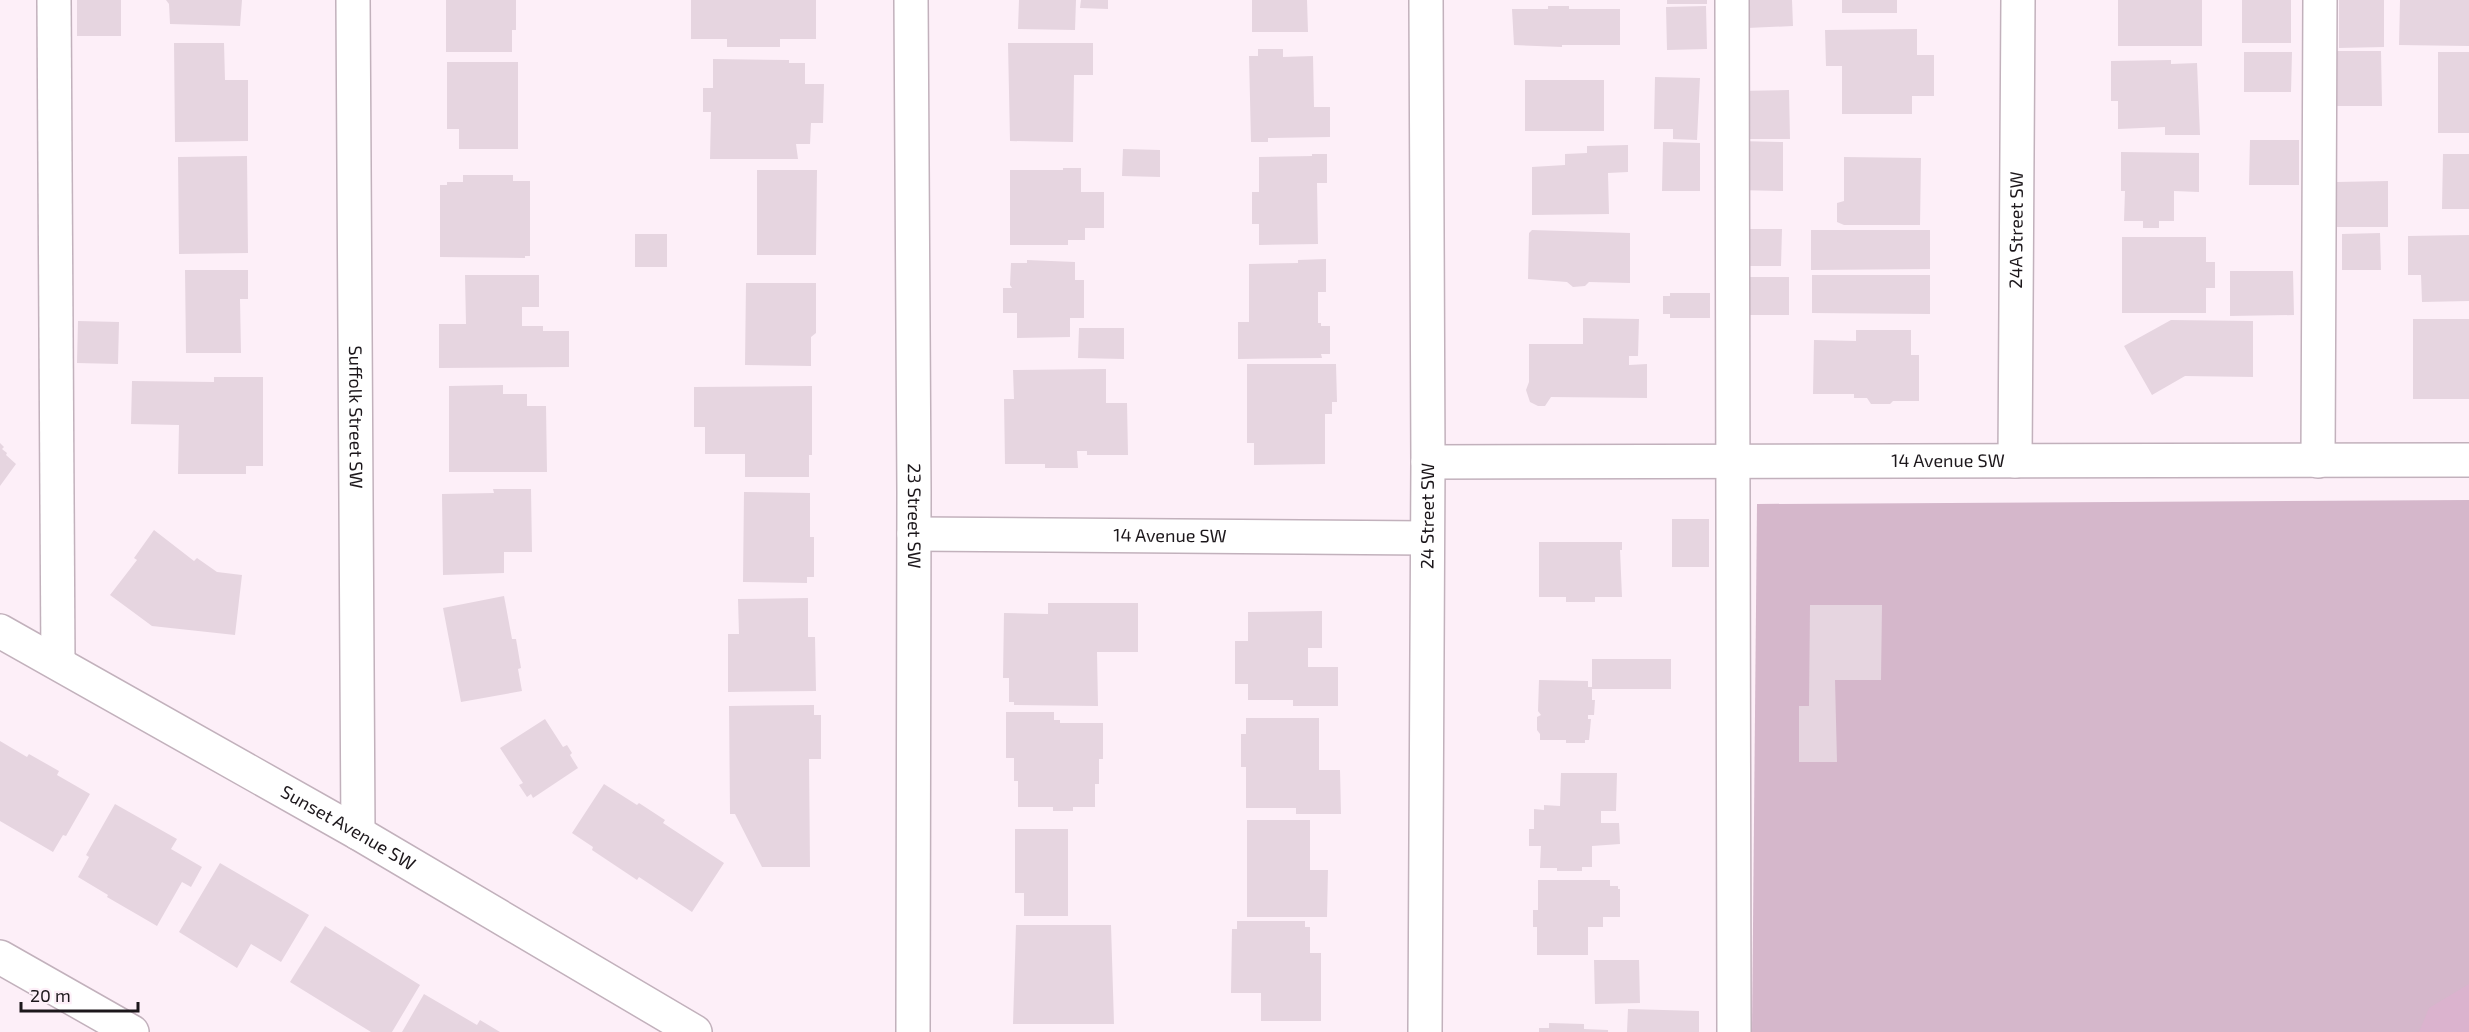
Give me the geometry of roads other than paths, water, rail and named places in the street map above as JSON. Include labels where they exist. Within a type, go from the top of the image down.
[{"type":"street","points":[[54,0],[58,663]]},
{"type":"street","name":"Suffolk Street SW","points":[[353,0],[358,833]]},
{"type":"street","name":"23 Street SW","points":[[911,0],[914,534],[913,1032]]},
{"type":"street","name":"24 Street SW","points":[[1425,1032],[1428,462],[1426,0]]},
{"type":"street","points":[[1731,0],[1734,1032]]},
{"type":"street","name":"24A Street SW","points":[[2015,460],[2018,0]]},
{"type":"street","points":[[2318,460],[2320,0]]},
{"type":"street","name":"14 Avenue SW","points":[[1428,462],[2469,460]]},
{"type":"street","name":"14 Avenue SW","points":[[914,534],[1426,538]]},
{"type":"street","name":"Sunset Avenue SW","points":[[0,631],[358,833],[695,1032]]},
{"type":"street","points":[[0,957],[132,1032]]}]
